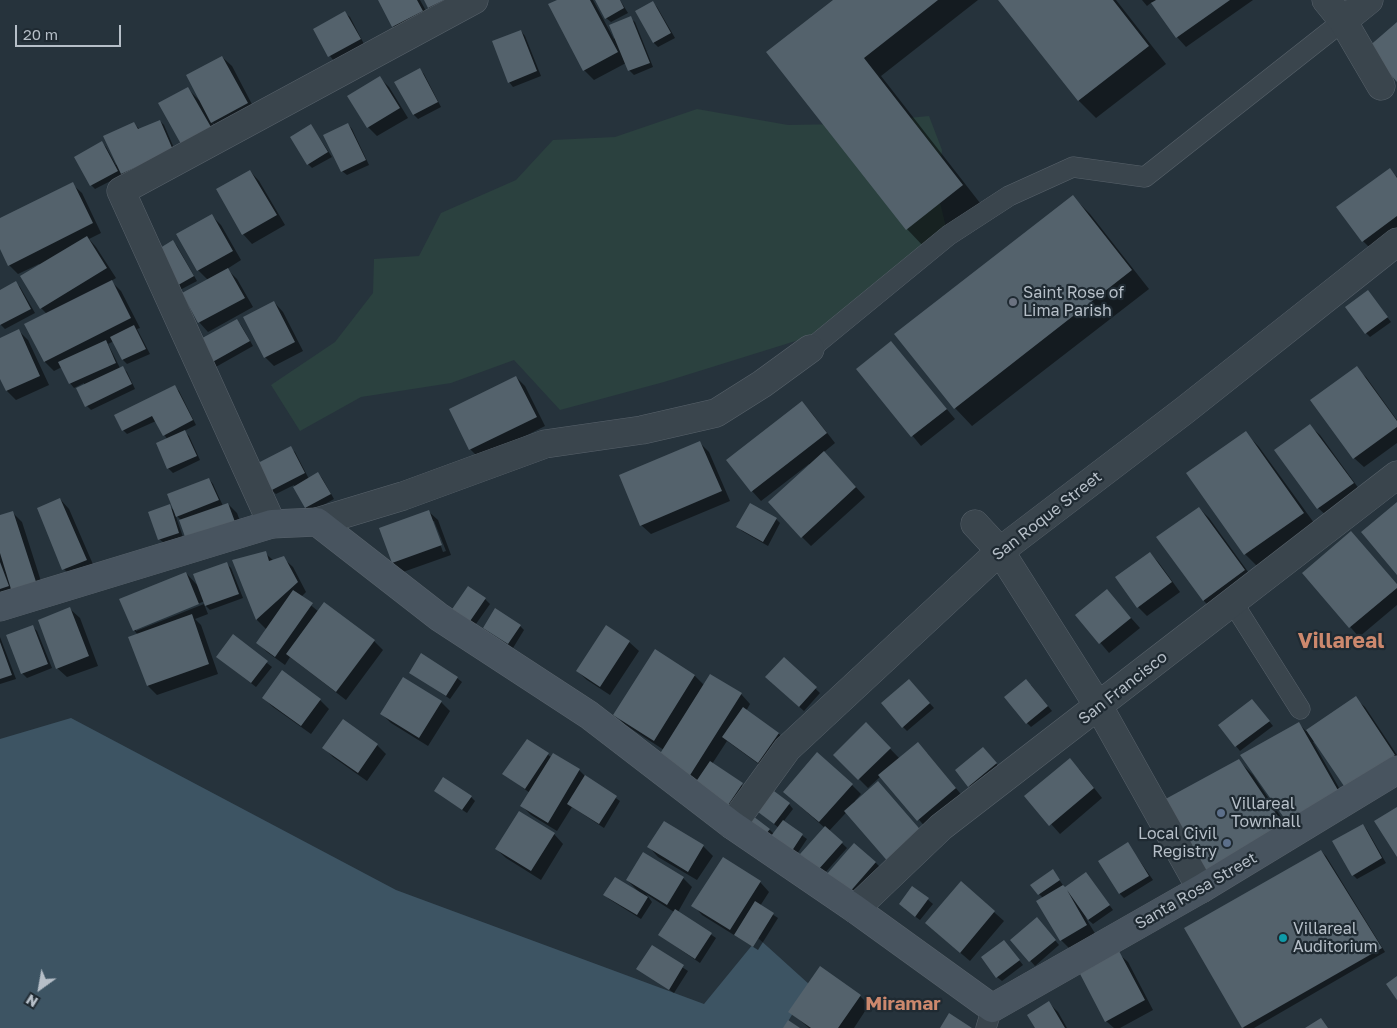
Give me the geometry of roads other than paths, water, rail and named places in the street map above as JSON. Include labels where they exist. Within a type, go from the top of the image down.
[{"type":"street","points":[[272,524],[121,191],[474,0]]},
{"type":"street","points":[[1326,0],[1343,21],[1381,86]]},
{"type":"street","points":[[1343,21],[1369,0]]},
{"type":"street","name":"San Roque Street","points":[[732,826],[787,749],[1000,551],[1185,410],[1397,242]]},
{"type":"street","points":[[0,607],[272,524],[317,522],[403,496],[545,444],[642,430],[716,413],[762,384],[810,349]]},
{"type":"street","name":"San Francisco","points":[[855,909],[941,827],[1397,476]]},
{"type":"street","points":[[317,522],[439,617],[589,715],[732,826],[855,909],[989,1018]]},
{"type":"street","points":[[975,524],[1000,551],[1099,706],[1202,889]]},
{"type":"street","name":"Santa Rosa Street","points":[[989,1018],[1397,770]]},
{"type":"lane","points":[[810,349],[949,235],[1009,196],[1073,167],[1145,177],[1343,21]]},
{"type":"lane","points":[[1233,603],[1300,709]]},
{"type":"water","points":[[71,718],[396,890],[704,1004],[758,938],[810,985],[784,1028],[0,1028],[0,739]]},
{"type":"place","name":"Saint Rose of Lima Parish","points":[[1013,302]]},
{"type":"place","name":"Villareal Townhall","points":[[1221,813]]},
{"type":"place","name":"Local Civil Registry","points":[[1227,843]]},
{"type":"place","name":"Villareal Auditorium","points":[[1283,938]]},
{"type":"district","name":"Villareal","points":[[1341,641]]},
{"type":"district","name":"Miramar","points":[[903,1004]]}]
